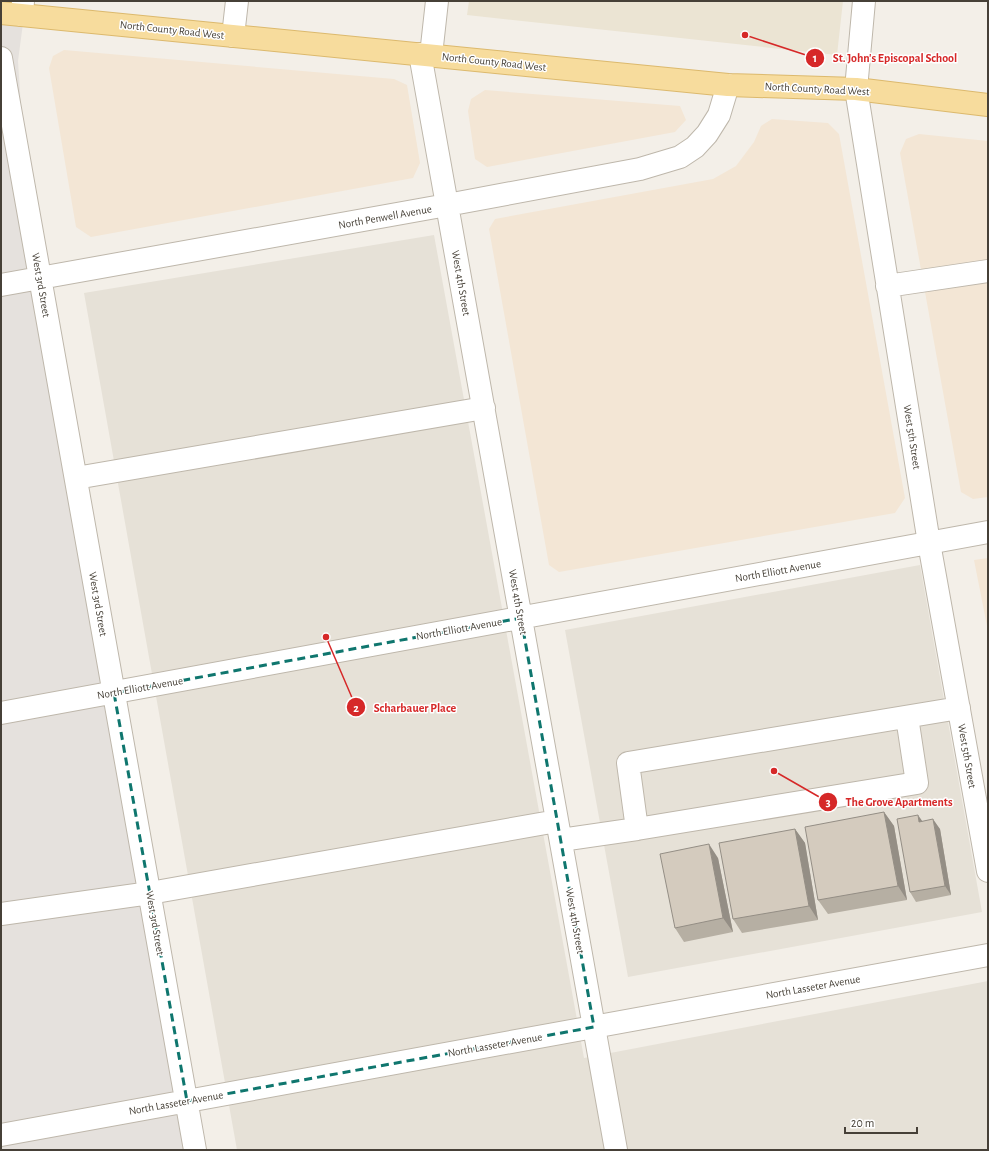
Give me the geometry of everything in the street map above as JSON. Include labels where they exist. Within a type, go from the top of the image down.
[{"type":"main road","name":"North County Road West","points":[[15,10],[233,36],[728,85],[856,89],[988,105]]},
{"type":"street","points":[[233,36],[237,1]]},
{"type":"street","name":"West 4th Street","points":[[437,1],[425,55],[448,206],[616,1150]]},
{"type":"street","name":"West 5th Street","points":[[864,1],[856,89],[929,543],[988,871]]},
{"type":"street","name":"West 3rd Street","points":[[1,58],[195,1150]]},
{"type":"street","name":"North Penwell Avenue","points":[[1,285],[448,206],[640,170],[680,157],[708,134],[719,115],[728,85]]},
{"type":"street","points":[[888,286],[988,271]]},
{"type":"street","points":[[76,478],[484,408]]},
{"type":"street","name":"North Elliott Avenue","points":[[1,713],[988,532]]},
{"type":"street","points":[[637,829],[628,763],[959,708]]},
{"type":"street","points":[[1,914],[559,831],[637,829],[917,783],[907,716]]},
{"type":"street","name":"North Lasseter Avenue","points":[[1,1135],[988,956]]},
{"type":"highlighted area","points":[[521,618],[594,1027],[187,1101],[114,693]]},
{"type":"shaded area","points":[[469,1],[843,1],[837,55],[467,15]]},
{"type":"shaded area","points":[[1,6],[25,8],[18,61],[21,108],[201,1150],[1,1150]]},
{"type":"shaded area","points":[[64,50],[394,79],[407,85],[420,163],[413,178],[91,237],[76,227],[49,68],[53,56]]},
{"type":"shaded area","points":[[485,90],[680,106],[686,120],[675,132],[487,167],[475,159],[468,111],[471,99]]},
{"type":"shaded area","points":[[772,119],[828,123],[839,134],[905,498],[895,513],[559,572],[549,565],[489,229],[495,219],[713,179],[736,166],[754,142],[761,126]]},
{"type":"shaded area","points":[[919,134],[988,141],[988,497],[973,499],[961,492],[900,153],[906,139]]},
{"type":"shaded area","points":[[434,235],[584,1058],[988,981],[988,1150],[237,1150],[84,293]]},
{"type":"shaded area","points":[[988,558],[988,631],[974,560]]},
{"type":"shaded area","points":[[920,565],[982,912],[628,977],[565,630]]},
{"type":"building","points":[[884,812],[898,886],[818,900],[805,827]]},
{"type":"building","points":[[918,815],[919,822],[933,819],[945,886],[910,892],[897,819]]},
{"type":"building","points":[[795,829],[809,906],[733,919],[719,843]]},
{"type":"building","points":[[709,844],[723,918],[675,928],[660,854]]},
{"type":"place","name":"St. John's Episcopal School","points":[[745,35]]},
{"type":"place","name":"Scharbauer Place","points":[[326,637]]},
{"type":"place","name":"The Grove Apartments","points":[[774,771]]}]
